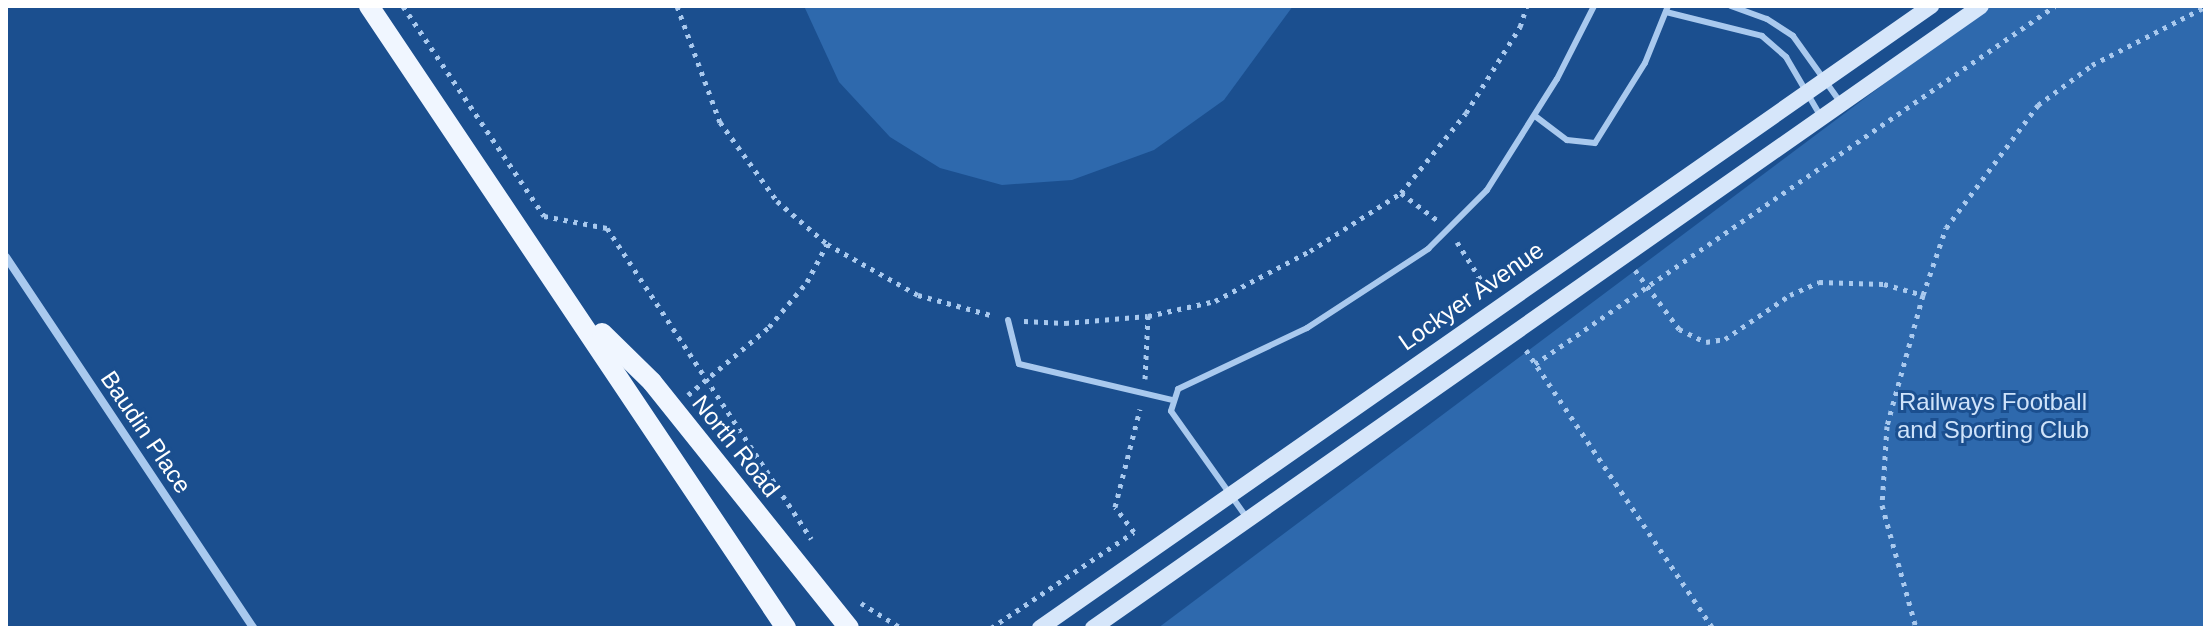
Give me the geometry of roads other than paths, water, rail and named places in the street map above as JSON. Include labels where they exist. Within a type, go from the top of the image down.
[{"type":"main road","name":"North Road","points":[[369,6],[573,304],[786,628]]},
{"type":"main road","name":"Lockyer Avenue","points":[[1040,628],[1230,492],[1931,6]]},
{"type":"main road","points":[[1093,628],[1981,6]]},
{"type":"main road","name":"North Road","points":[[573,304],[672,407],[849,628]]},
{"type":"street","name":"Baudin Place","points":[[6,257],[253,628]]},
{"type":"lane","points":[[1247,518],[1189,441],[1171,411],[1172,400],[1189,380],[1307,328],[1428,249],[1487,190],[1535,116],[1594,6]]},
{"type":"lane","points":[[1731,6],[1767,19],[1793,36],[1841,103]]},
{"type":"lane","points":[[1535,116],[1567,140],[1595,143],[1645,63],[1667,9],[1762,36],[1786,57],[1821,117]]},
{"type":"lane","points":[[1008,320],[1019,364],[1172,400]]},
{"type":"park label","name":"Railways Football and Sporting Club","points":[[1993,416]]}]
